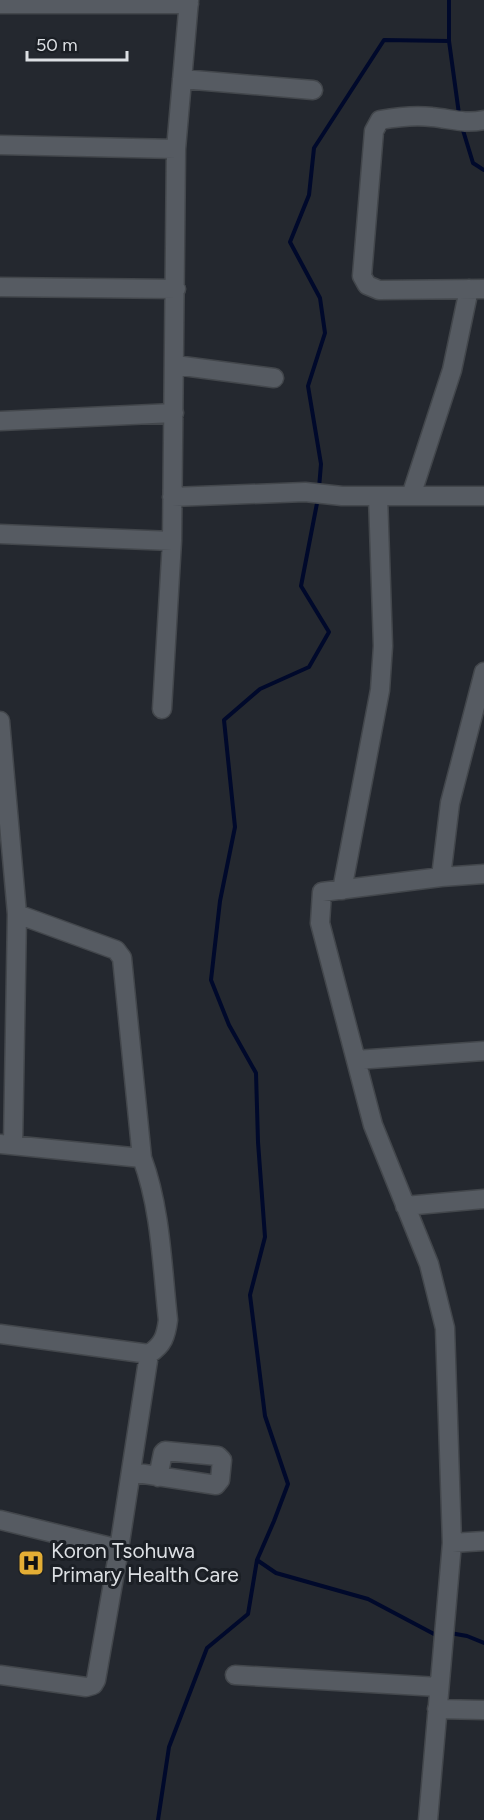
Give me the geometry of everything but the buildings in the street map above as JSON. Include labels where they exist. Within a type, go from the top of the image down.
[{"type":"street","points":[[0,4],[189,2],[176,149],[172,541],[162,708]]},
{"type":"street","points":[[182,79],[313,90]]},
{"type":"street","points":[[411,496],[476,289],[379,290],[367,285],[362,276],[374,131],[380,120],[396,117],[432,116],[457,122],[480,121]]},
{"type":"street","points":[[0,145],[176,149]]},
{"type":"street","points":[[0,288],[176,289]]},
{"type":"street","points":[[175,366],[274,378]]},
{"type":"street","points":[[0,422],[174,413]]},
{"type":"street","points":[[172,497],[305,492],[342,496],[484,496]]},
{"type":"street","points":[[342,890],[381,679],[384,646],[378,496]]},
{"type":"street","points":[[0,534],[172,541]]},
{"type":"street","points":[[441,877],[450,803],[484,672]]},
{"type":"street","points":[[0,721],[5,827],[17,914],[6,1144],[142,1158]]},
{"type":"street","points":[[428,1820],[452,1543],[445,1328],[429,1264],[373,1125],[320,923],[322,892],[484,874]]},
{"type":"street","points":[[0,1334],[149,1354],[159,1348],[166,1335],[168,1320],[155,1203],[142,1158],[122,958],[116,950],[17,914]]},
{"type":"street","points":[[356,1060],[484,1051]]},
{"type":"street","points":[[405,1206],[484,1199]]},
{"type":"street","points":[[0,1675],[86,1687],[93,1685],[96,1680],[120,1549],[149,1354]]},
{"type":"street","points":[[131,1472],[158,1477]]},
{"type":"street","points":[[0,1520],[120,1549]]},
{"type":"street","points":[[452,1543],[484,1541]]},
{"type":"street","points":[[235,1676],[439,1687]]},
{"type":"street","points":[[437,1709],[484,1710]]},
{"type":"waterway","points":[[319,488],[321,464],[308,386],[325,333],[320,298],[290,242],[309,195],[314,148],[384,40],[449,41],[449,0]]},
{"type":"waterway","points":[[449,41],[459,114]]},
{"type":"waterway","points":[[462,127],[473,163],[484,170]]},
{"type":"waterway","points":[[158,1820],[169,1747],[207,1648],[248,1614],[257,1560],[288,1484],[265,1416],[250,1295],[265,1237],[256,1073],[229,1025],[211,980],[220,901],[235,827],[224,720],[260,689],[309,667],[329,632],[301,586],[318,498]]},
{"type":"waterway","points":[[257,1560],[276,1573],[368,1599],[434,1634],[440,1634]]},
{"type":"waterway","points":[[450,1633],[467,1636],[484,1643]]},
{"type":"place","name":"Koron Tsohuwa Primary Health Care","points":[[31,1563]]}]
